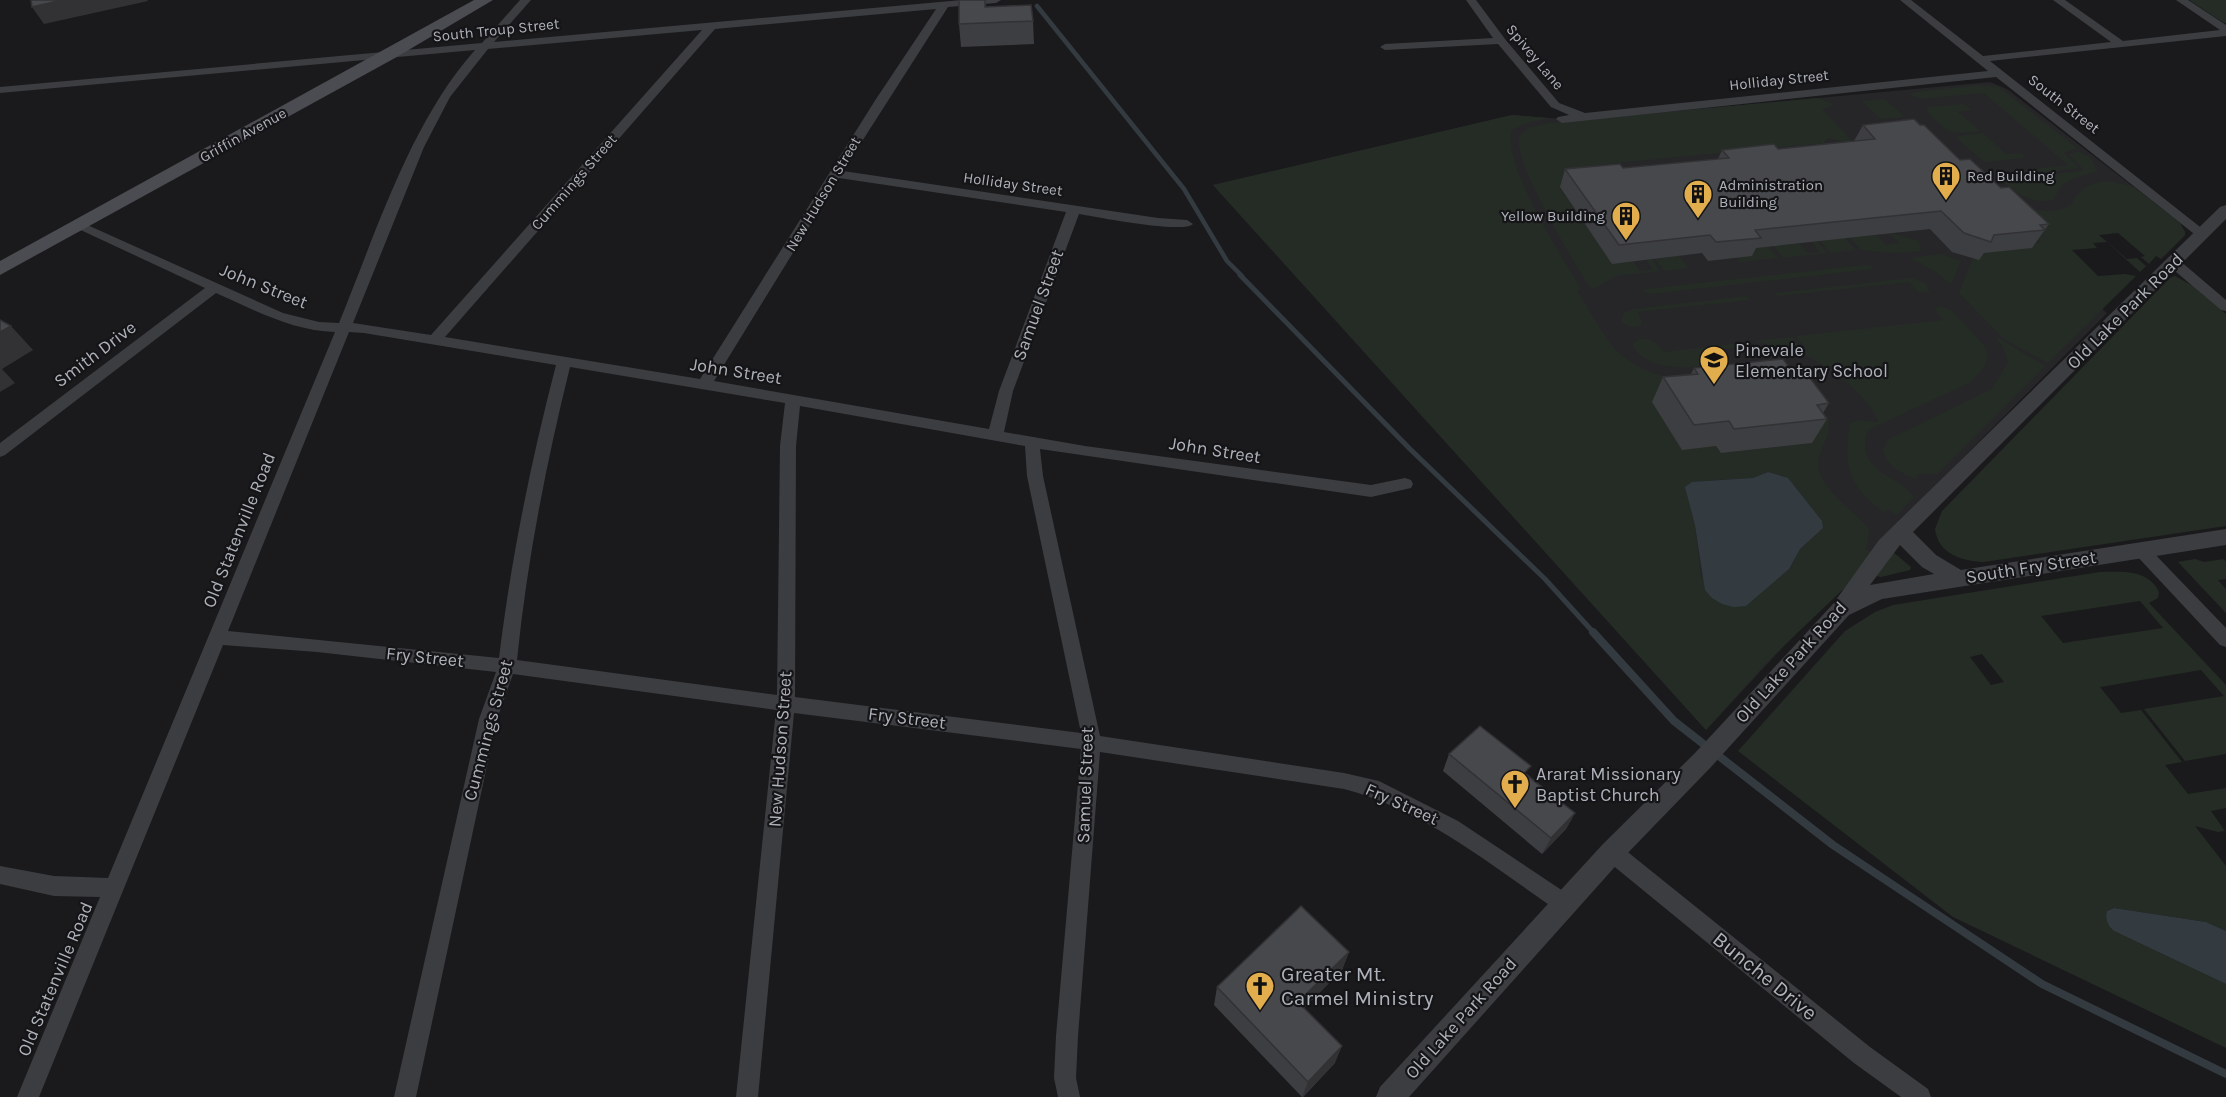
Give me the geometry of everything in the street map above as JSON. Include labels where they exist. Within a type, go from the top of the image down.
[{"type":"main road","name":"Griffin Avenue","points":[[0,269],[485,0]]},
{"type":"street","name":"Old Statenville Road","points":[[28,1097],[418,147],[445,96],[470,63],[526,0]]},
{"type":"street","name":"South Troup Street","points":[[0,90],[996,0]]},
{"type":"street","name":"Spivey Lane","points":[[1471,0],[1501,41],[1555,105],[1563,110],[1588,116]]},
{"type":"street","name":"South Street","points":[[1905,0],[2203,234]]},
{"type":"street","points":[[2058,0],[2122,45]]},
{"type":"street","points":[[2181,0],[2226,31]]},
{"type":"street","name":"New Hudson Street","points":[[704,385],[750,315],[896,74],[944,4]]},
{"type":"street","name":"Cummings Street","points":[[435,340],[713,24]]},
{"type":"street","points":[[1981,59],[2122,45],[2226,31]]},
{"type":"street","points":[[1385,47],[1501,41]]},
{"type":"street","name":"Holliday Street","points":[[1562,118],[1999,73]]},
{"type":"street","name":"Holliday Street","points":[[836,174],[1187,224]]},
{"type":"street","name":"Samuel Street","points":[[995,436],[1006,391],[1074,209]]},
{"type":"street","name":"Old Lake Park Road","points":[[1390,1097],[1612,852],[1703,760],[1841,610],[1886,546],[1901,534],[2226,210]]},
{"type":"street","name":"John Street","points":[[78,226],[214,288],[294,321],[319,327],[345,326],[435,340],[1085,452],[1371,491],[1406,484]]},
{"type":"street","points":[[2174,263],[2226,307]]},
{"type":"street","name":"Smith Drive","points":[[0,451],[214,288]]},
{"type":"street","name":"Cummings Street","points":[[405,1097],[488,719],[507,666],[515,594],[525,540],[550,417],[564,362]]},
{"type":"street","name":"New Hudson Street","points":[[747,1097],[786,704],[788,446],[793,400]]},
{"type":"street","name":"Samuel Street","points":[[1032,442],[1035,476],[1089,723],[1091,743],[1067,1036],[1065,1078],[1068,1097]]},
{"type":"street","points":[[1901,534],[1929,561],[1958,578]]},
{"type":"street","name":"South Fry Street","points":[[1841,610],[1878,591],[2226,537]]},
{"type":"street","points":[[2141,550],[2226,640]]},
{"type":"street","name":"Fry Street","points":[[217,637],[317,645],[507,666],[786,704],[932,721],[1344,781],[1379,790],[1451,827],[1565,904]]},
{"type":"street","name":"Bunche Drive","points":[[1612,852],[1862,1055],[1920,1097]]},
{"type":"street","points":[[0,875],[54,886],[114,888]]},
{"type":"shaded area","points":[[2189,0],[2226,0],[2226,23],[2224,23]]},
{"type":"shaded area","name":"Pinevale Elementary School","points":[[1990,82],[2007,89],[2180,223],[2185,235],[2161,259],[2095,208],[2037,256],[2107,313],[1901,520],[1706,730],[1213,185],[1512,115],[1569,121]]},
{"type":"shaded area","points":[[1979,85],[1999,87],[2077,148],[2064,153],[2079,168],[2004,177],[1998,175],[2068,165],[1984,93],[1921,99],[1910,95],[1915,92]]},
{"type":"shaded area","points":[[1818,98],[1833,104],[1831,107],[1822,109],[1859,148],[1830,138],[1824,143],[1585,166],[1597,184],[1560,188],[1612,263],[1633,261],[1640,271],[1653,270],[1646,260],[1652,259],[1660,271],[1617,276],[1594,289],[1588,285],[1545,210],[1533,187],[1519,148],[1520,136],[1525,130],[1549,123]]},
{"type":"shaded area","points":[[1884,99],[1905,117],[1881,119],[1861,101]]},
{"type":"shaded area","points":[[1963,104],[1972,110],[1958,112],[1980,131],[1962,133],[1950,131],[1939,124],[1926,110],[1928,107]]},
{"type":"shaded area","points":[[1512,115],[1549,118],[1527,123],[1512,130],[1511,145],[1524,186],[1548,234],[1581,289],[1577,291],[1606,337],[1625,358],[1638,367],[1675,379],[1653,402],[1682,449],[1716,446],[1721,453],[1811,443],[1807,418],[1828,416],[1828,432],[1819,457],[1818,467],[1821,477],[1835,496],[1869,529],[1866,550],[1873,552],[1857,576],[1767,662],[1706,730],[1213,185]],"holes":[[[1768,472],[1788,478],[1822,521],[1823,528],[1800,549],[1789,569],[1746,606],[1701,577],[1695,525],[1687,494],[1712,480],[1753,478]]]},
{"type":"shaded area","points":[[1983,133],[2006,154],[2021,153],[2026,158],[1984,162],[1957,139],[1958,136]]},
{"type":"shaded area","points":[[2077,152],[2089,157],[2099,171],[2064,183],[2053,200],[2038,201],[2026,197],[2004,182],[2006,179],[2081,171],[2083,169],[2068,154]]},
{"type":"shaded area","points":[[2109,181],[2134,187],[2180,223],[2185,235],[2161,259],[2156,256],[2149,264],[2141,257],[2145,256],[2118,233],[2099,235],[2127,259],[2137,258],[2146,266],[2140,272],[2107,242],[2093,243],[2097,248],[2072,250],[2098,276],[2125,274],[2136,276],[2048,363],[2004,339],[1959,293],[1973,258],[1982,254],[2041,242],[1992,195],[2031,209],[2051,211],[2071,205],[2086,187]]},
{"type":"shaded area","points":[[1737,215],[1778,258],[1741,262],[1737,258]]},
{"type":"shaded area","points":[[1842,221],[1857,237],[1877,235],[1886,245],[1899,243],[1890,233],[1919,241],[1921,251],[1897,253],[1861,250],[1839,225]]},
{"type":"shaded area","points":[[1834,226],[1856,250],[1831,253],[1820,241]]},
{"type":"shaded area","points":[[1817,241],[1827,253],[1783,258],[1772,244],[1799,243],[1808,253],[1820,252],[1812,242]]},
{"type":"shaded area","points":[[1675,250],[1688,268],[1664,271],[1655,259],[1668,257]]},
{"type":"shaded area","points":[[1941,254],[1961,261],[1951,284],[1936,272],[1910,258]]},
{"type":"shaded area","points":[[1865,265],[1873,269],[1650,294],[1643,292],[1646,289]]},
{"type":"shaded area","points":[[2175,276],[2193,286],[2226,314],[2226,526],[1984,562],[1960,558],[1946,550],[1937,538],[1935,529],[1942,511],[2170,278]]},
{"type":"shaded area","points":[[1911,278],[1926,283],[1930,293],[1918,292],[1909,282],[1778,296],[1775,293]]},
{"type":"shaded area","points":[[1747,296],[1750,300],[1638,312],[1642,324],[1634,327],[1621,321],[1624,313],[1633,309]]},
{"type":"shaded area","points":[[1939,306],[1951,310],[1984,345],[1988,355],[1985,366],[1971,382],[1867,432],[1865,446],[1867,456],[1873,465],[1907,489],[1914,497],[1897,515],[1887,509],[1884,512],[1856,484],[1848,463],[1847,451],[1850,423],[1859,420],[1879,422],[1857,391],[1839,375],[1806,356],[1805,348],[1796,336],[1943,320],[1935,309]]},
{"type":"shaded area","points":[[1995,336],[2045,366],[1937,474],[1917,474],[1917,479],[1896,469],[1888,461],[1883,450],[1889,439],[1992,389],[2008,362],[2004,349]]},
{"type":"shaded area","points":[[1792,337],[1801,348],[1801,354],[1753,341]]},
{"type":"shaded area","points":[[1639,339],[1654,341],[1664,352],[1749,342],[1753,347],[1703,350],[1710,360],[1708,364],[1677,367],[1646,359],[1638,353],[1633,344]]},
{"type":"shaded area","points":[[1768,472],[1788,478],[1822,521],[1823,528],[1800,549],[1789,569],[1746,606],[1734,607],[1722,604],[1705,590],[1695,525],[1685,487],[1692,482],[1753,478]]},
{"type":"shaded area","points":[[1893,552],[1911,567],[1910,570],[1881,577],[1876,576]]},
{"type":"shaded area","points":[[2195,559],[2204,562],[2224,559],[2226,562],[2226,579],[2218,580],[2226,589],[2226,613],[2178,562]]},
{"type":"shaded area","points":[[2100,572],[2134,573],[2148,579],[2154,585],[2159,592],[2158,598],[2149,603],[2226,685],[2226,754],[2185,761],[2144,709],[2224,696],[2201,670],[2100,687],[2121,713],[2141,710],[2182,762],[2165,765],[2188,794],[2226,788],[2226,808],[2211,811],[2225,831],[2218,832],[2195,826],[2226,866],[2226,931],[2206,922],[2114,908],[2107,911],[2114,931],[2226,984],[2226,1048],[1953,917],[1738,751],[1845,631],[1875,612],[1893,605]],"holes":[[[2140,601],[2163,628],[2063,643],[2041,616]],[[1982,654],[2004,682],[1991,685],[1970,657]]]},
{"type":"shaded area","points":[[2114,908],[2206,922],[2226,931],[2226,984],[2114,931],[2106,917],[2107,911]]},
{"type":"building","points":[[31,0],[62,0],[32,7]]},
{"type":"building","points":[[959,0],[985,0],[985,7],[1031,5],[1033,21],[959,24]]},
{"type":"building","points":[[1914,119],[1920,125],[1924,125],[1960,160],[1970,159],[2001,188],[2009,187],[2049,224],[2040,225],[2045,230],[1994,235],[1991,242],[1964,233],[1941,211],[1755,230],[1761,238],[1716,242],[1710,235],[1619,245],[1565,169],[1620,164],[1623,168],[1729,158],[1722,150],[1774,144],[1778,149],[1875,139],[1863,125]]},
{"type":"building","points":[[0,320],[11,326],[0,332]]},
{"type":"building","points":[[1783,359],[1792,371],[1804,370],[1829,403],[1817,405],[1827,419],[1734,429],[1729,421],[1694,425],[1663,377],[1698,374],[1694,368]]},
{"type":"building","points":[[1480,726],[1531,766],[1524,773],[1575,813],[1551,838],[1449,754]]},
{"type":"building","name":"Greater Mt. Carmel Ministry","points":[[1301,906],[1349,952],[1298,1002],[1342,1046],[1308,1082],[1217,987]]},
{"type":"waterway","points":[[1037,6],[1184,189],[1227,261],[1242,276]]},
{"type":"waterway","points":[[1240,275],[1410,449],[1545,579],[1594,633]]},
{"type":"waterway","points":[[1593,632],[1674,721],[1833,845],[2042,984],[2226,1074]]},
{"type":"place","name":"Red Building","points":[[1946,202]]},
{"type":"place","name":"Administration Building","points":[[1698,220]]},
{"type":"place","name":"Yellow Building","points":[[1626,242]]},
{"type":"place","name":"Pinevale Elementary School","points":[[1714,386]]},
{"type":"place","name":"Ararat Missionary Baptist Church","points":[[1515,810]]},
{"type":"place","name":"Greater Mt. Carmel Ministry","points":[[1260,1012]]}]
